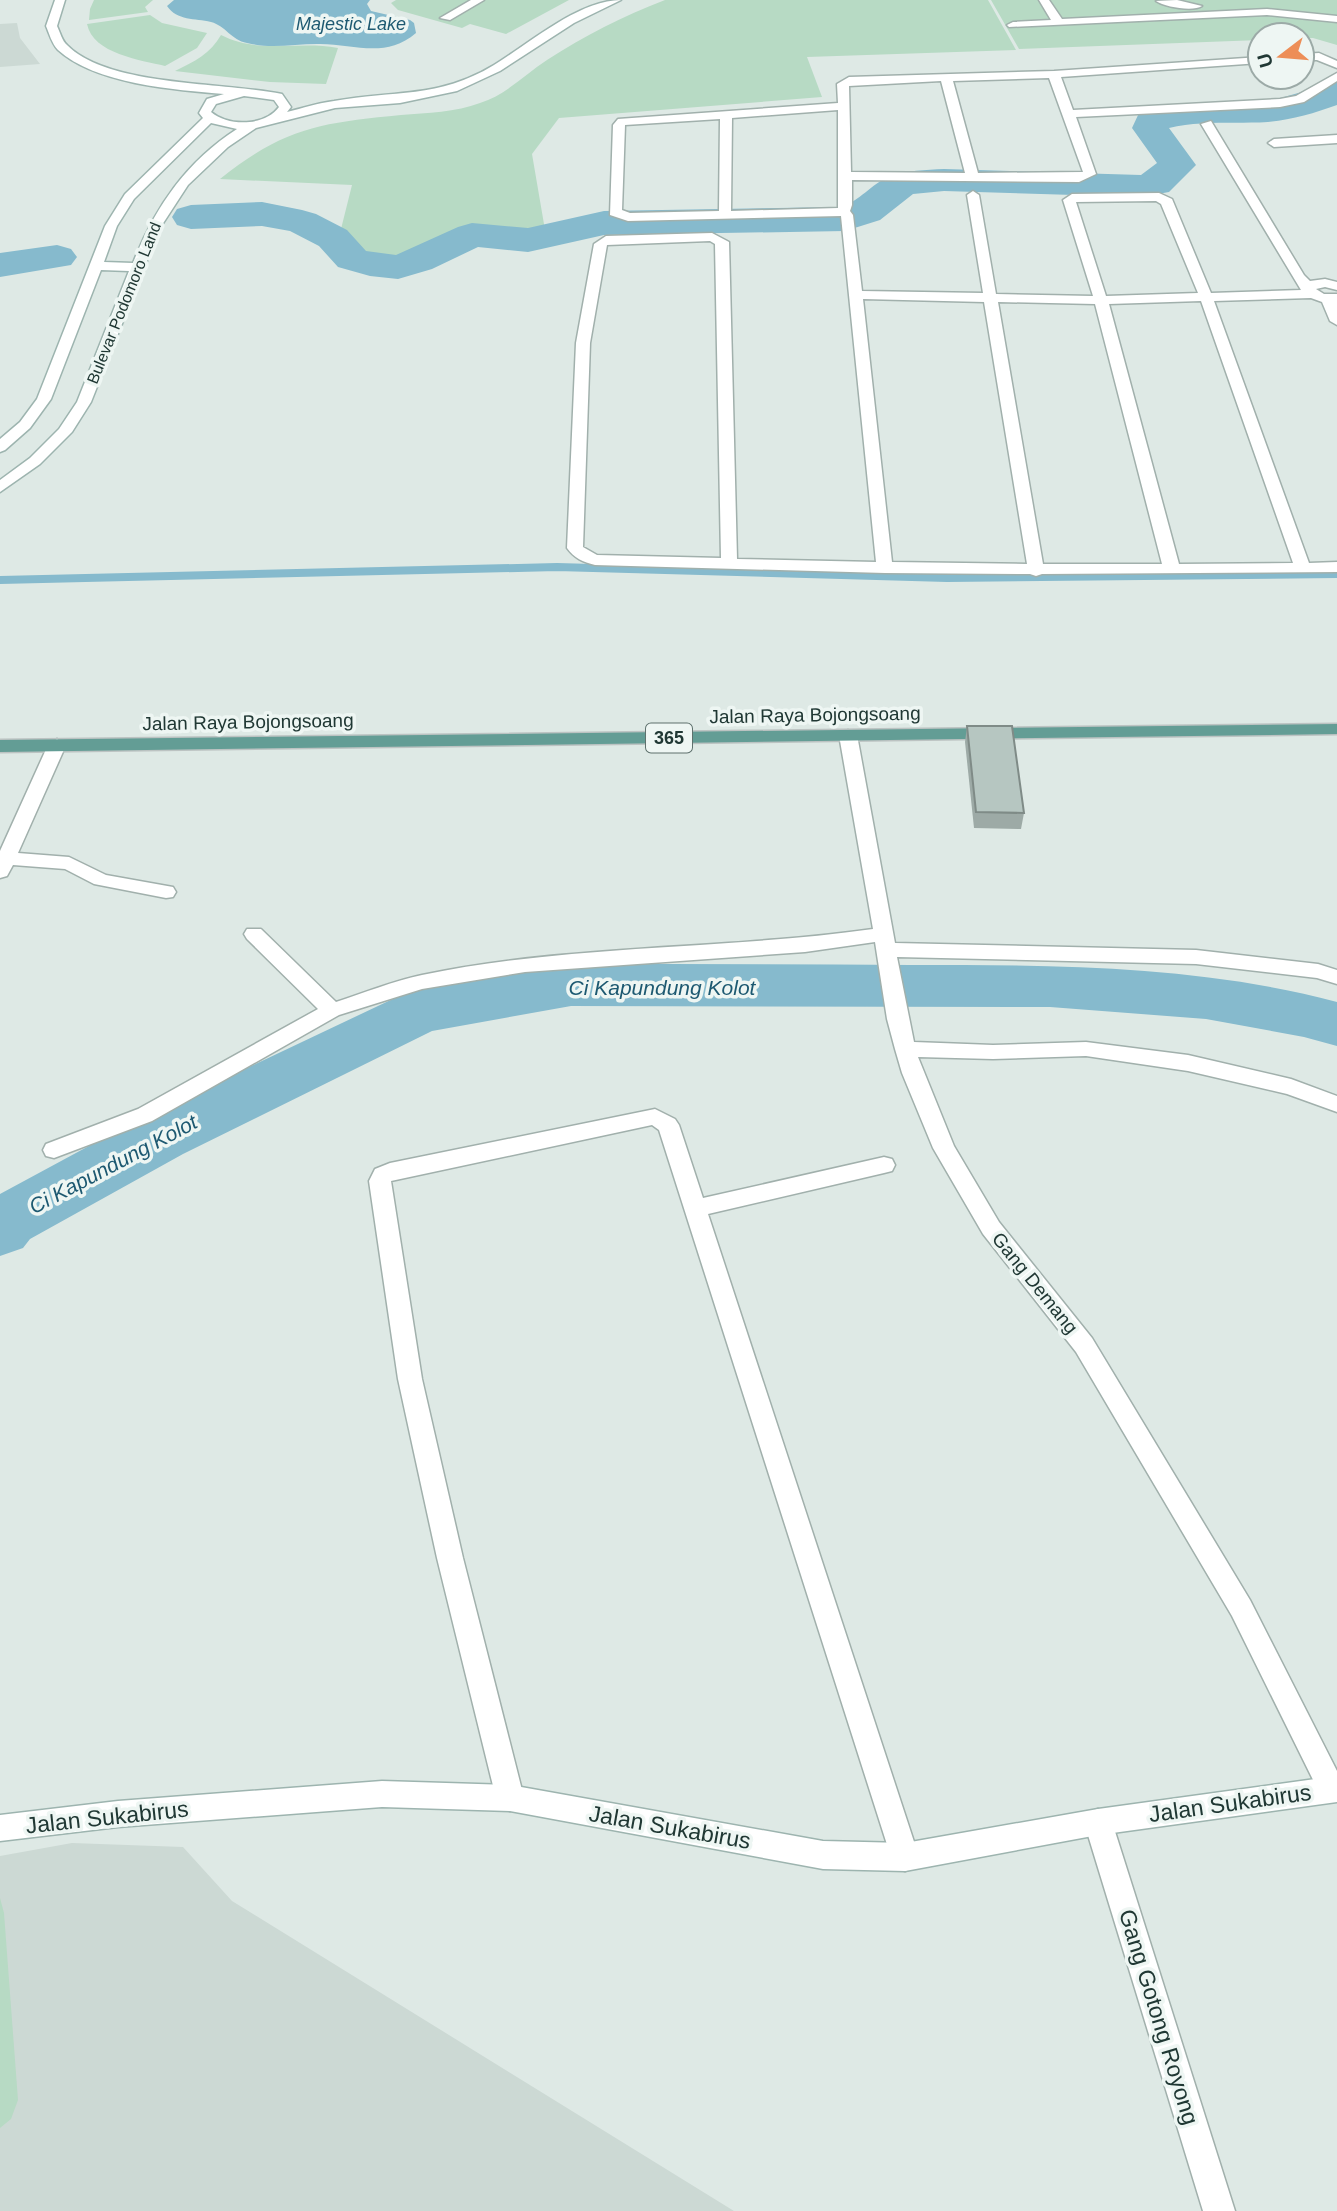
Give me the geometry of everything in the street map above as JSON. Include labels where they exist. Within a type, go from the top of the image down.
[{"type":"main road","name":"Jalan Raya Bojongsoang","points":[[0,746],[1337,729]]},
{"type":"street","points":[[60,0],[52,18],[53,28],[64,48],[76,58],[96,68],[180,88],[268,93],[335,104]]},
{"type":"street","points":[[446,18],[479,0]]},
{"type":"street","points":[[180,88],[194,98],[207,115],[228,124],[260,123],[335,104],[412,97],[473,82],[570,21],[616,0]]},
{"type":"street","points":[[1044,0],[1058,22]]},
{"type":"street","points":[[1161,1],[1172,17]]},
{"type":"street","points":[[1161,1],[1248,13]]},
{"type":"street","points":[[1013,25],[1248,13],[1267,6],[1337,19]]},
{"type":"street","points":[[1316,55],[1337,65]]},
{"type":"street","points":[[885,568],[846,217],[843,84],[1246,61]]},
{"type":"street","points":[[844,176],[1086,177],[1090,174],[1054,74]]},
{"type":"street","points":[[1067,114],[1280,103],[1300,99],[1337,76]]},
{"type":"street","points":[[946,77],[972,176]]},
{"type":"street","name":"Bulevar Podomoro Land","points":[[0,447],[25,425],[44,399],[111,226],[129,197],[158,167],[184,146],[207,115],[211,102],[243,92]]},
{"type":"street","points":[[260,123],[276,117],[285,107],[278,97],[268,93]]},
{"type":"street","points":[[843,106],[622,122],[615,212],[628,217],[846,217]]},
{"type":"street","points":[[725,215],[726,114]]},
{"type":"street","name":"Bulevar Podomoro Land","points":[[0,487],[35,461],[65,432],[84,402],[137,267],[166,203],[216,151],[260,123]]},
{"type":"street","points":[[1207,124],[1309,290]]},
{"type":"street","points":[[1274,143],[1337,139]]},
{"type":"street","points":[[184,146],[210,142],[215,144],[216,151]]},
{"type":"street","points":[[973,195],[1037,571]]},
{"type":"street","points":[[1171,570],[1101,300],[1069,200],[1072,198],[1164,199],[1206,297],[1303,568]]},
{"type":"street","points":[[729,563],[722,242],[712,237],[606,240],[601,244],[583,343],[575,548],[584,556],[595,559],[885,568],[1037,571],[1337,567]]},
{"type":"street","points":[[95,266],[137,267]]},
{"type":"street","points":[[1309,290],[1317,283],[1337,286]]},
{"type":"street","points":[[856,296],[1101,300],[1309,290],[1333,298],[1337,321]]},
{"type":"street","name":"Gang Demang","points":[[848,735],[897,1019],[912,1073],[960,1178],[991,1228],[1049,1298],[1091,1356],[1241,1608],[1335,1789]]},
{"type":"street","points":[[57,745],[3,865],[69,863],[101,880],[166,892]]},
{"type":"street","points":[[254,934],[332,1010]]},
{"type":"street","points":[[54,1150],[145,1115],[332,1010],[421,982],[525,965],[805,945],[1196,957],[1318,971],[1337,977]]},
{"type":"street","points":[[905,1049],[993,1052],[1086,1049],[1188,1063],[1291,1087],[1337,1104]]},
{"type":"street","points":[[510,1798],[413,1391],[380,1181],[383,1175],[390,1171],[655,1116],[668,1125],[905,1857]]},
{"type":"street","points":[[696,1209],[884,1165]]},
{"type":"street","name":"Jalan Sukabirus","points":[[0,1828],[118,1814],[382,1794],[510,1798],[823,1855],[905,1857],[1098,1822],[1335,1789]]},
{"type":"street","name":"Gang Gotong Royong","points":[[1098,1822],[1219,2211]]},
{"type":"shaded area","points":[[17,23],[20,38],[40,64],[0,67],[0,24]]},
{"type":"shaded area","points":[[72,1843],[183,1847],[232,1901],[734,2211],[0,2211],[0,1856]]},
{"type":"green space","points":[[94,0],[153,0],[145,7],[148,12],[89,20]]},
{"type":"green space","points":[[396,0],[569,0],[506,34],[470,24],[462,28],[398,10],[391,3]]},
{"type":"green space","points":[[665,0],[988,0],[1016,50],[807,57],[822,97],[559,118],[532,154],[545,230],[558,232],[462,233],[418,256],[393,262],[381,262],[359,254],[339,237],[352,185],[220,179],[264,148],[305,130],[348,121],[451,110],[489,99],[507,90],[575,43]]},
{"type":"green space","points":[[991,0],[1337,0],[1337,45],[1316,39],[1316,21],[1246,21],[1246,41],[1019,49]]},
{"type":"green space","points":[[150,15],[162,23],[207,33],[197,48],[165,66],[108,49],[91,34],[87,24]]},
{"type":"green space","points":[[221,35],[236,41],[265,46],[338,48],[326,84],[270,82],[175,71],[207,52]]},
{"type":"green space","points":[[0,1898],[4,1913],[18,2100],[11,2119],[0,2128]]},
{"type":"water","name":"Majestic Lake","points":[[174,0],[370,0],[367,4],[371,11],[410,20],[414,23],[416,33],[392,46],[380,48],[330,44],[256,45],[237,39],[216,24],[176,14],[167,6]]},
{"type":"building","points":[[967,726],[1012,726],[1024,813],[976,812]]},
{"type":"waterway","points":[[191,217],[262,214],[302,222],[333,238],[352,259],[398,267],[418,261],[472,235],[528,240],[604,223],[845,219],[866,212],[900,186],[915,182],[944,180],[1141,186],[1156,184],[1177,165],[1150,128],[1152,121],[1180,114],[1277,110],[1303,105],[1337,93]]},
{"type":"waterway","points":[[0,265],[57,257]]},
{"type":"waterway","points":[[0,580],[557,567],[947,578],[1337,574]]},
{"type":"waterway","name":"Ci Kapundung Kolot","points":[[0,1230],[7,1221],[160,1137],[418,1012],[571,985],[1050,986],[1206,998],[1304,1015],[1337,1024]]}]
